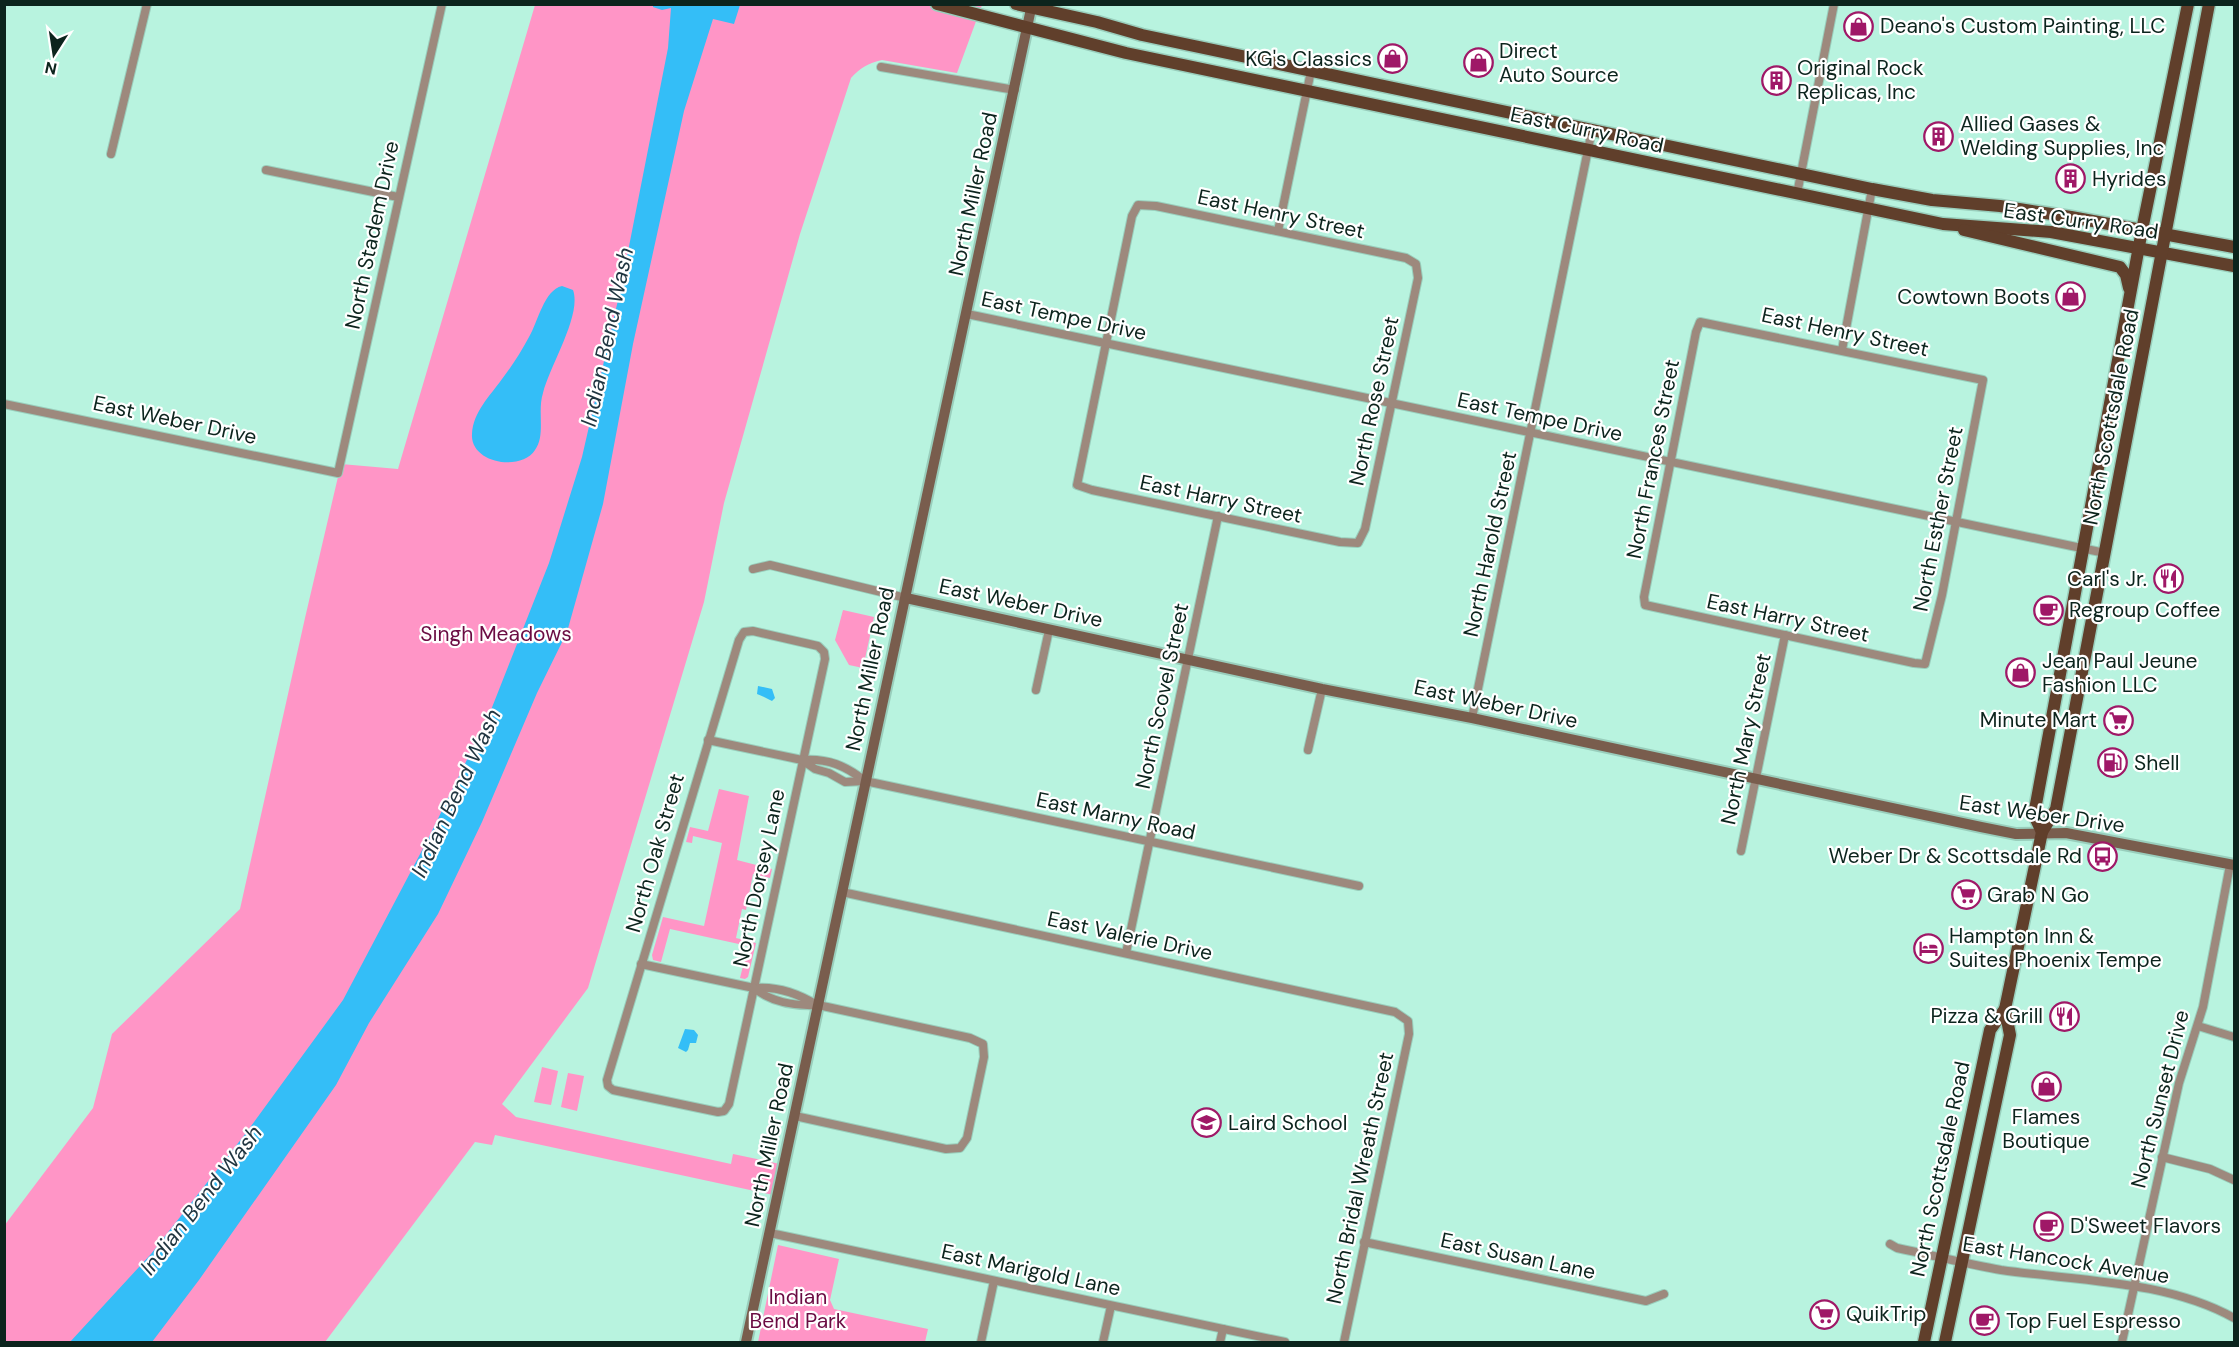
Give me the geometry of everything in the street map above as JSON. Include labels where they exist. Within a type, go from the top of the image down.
[{"type":"main road","name":"East Curry Road","points":[[937,4],[1126,53],[1943,224],[2051,232],[2235,266]]},
{"type":"main road","name":"East Curry Road","points":[[1016,4],[1032,6],[1142,35],[1872,189],[1932,201],[2006,207],[2235,248]]},
{"type":"main road","name":"North Scottsdale Road","points":[[2042,832],[2034,815],[2142,230],[2188,4]]},
{"type":"main road","name":"North Scottsdale Road","points":[[1945,1342],[2010,1035],[2005,1009],[2042,832],[2056,808],[2209,4]]},
{"type":"main road","points":[[1943,224],[2002,241],[2120,267],[2126,275],[2130,294]]},
{"type":"main road","name":"North Scottsdale Road","points":[[1924,1342],[1990,1030],[2005,1009]]},
{"type":"street","points":[[111,154],[147,4]]},
{"type":"street","name":"North Stadem Drive","points":[[338,474],[442,4]]},
{"type":"street","points":[[1797,194],[1834,4]]},
{"type":"street","name":"North Miller Road","points":[[747,1342],[1032,6]]},
{"type":"street","points":[[881,67],[1015,90]]},
{"type":"street","points":[[1278,231],[1311,71]]},
{"type":"street","name":"North Harold Street","points":[[1472,718],[1592,130]]},
{"type":"street","points":[[266,171],[398,197]]},
{"type":"street","points":[[1842,350],[1872,189]]},
{"type":"street","name":"East Henry Street","points":[[1105,344],[1132,216],[1138,205],[1156,206],[1406,258],[1416,264]]},
{"type":"street","name":"North Rose Street","points":[[1359,543],[1365,529],[1418,278],[1416,264]]},
{"type":"street","name":"East Tempe Drive","points":[[967,314],[2105,553]]},
{"type":"street","name":"East Henry Street","points":[[1700,322],[1983,380]]},
{"type":"street","name":"North Frances Street","points":[[1645,605],[1644,597],[1670,462],[1696,332],[1700,322]]},
{"type":"street","name":"East Harry Street","points":[[1105,344],[1077,485],[1340,542],[1359,543]]},
{"type":"street","name":"North Esther Street","points":[[1925,664],[1933,636],[1983,380]]},
{"type":"street","name":"East Weber Drive","points":[[4,404],[338,474]]},
{"type":"street","name":"North Scovel Street","points":[[1126,953],[1218,516]]},
{"type":"street","name":"East Weber Drive","points":[[753,569],[770,565],[1049,630],[1981,827],[2016,834],[2066,833],[2232,865]]},
{"type":"street","name":"East Harry Street","points":[[1645,605],[1925,664]]},
{"type":"street","points":[[1036,690],[1049,630]]},
{"type":"street","name":"North Oak Street","points":[[724,1110],[718,1112],[613,1090],[608,1086],[609,1071],[739,640],[744,632],[753,631],[818,646],[824,652]]},
{"type":"street","name":"North Mary Street","points":[[1741,851],[1785,635]]},
{"type":"street","name":"North Dorsey Lane","points":[[724,1110],[729,1104],[825,659],[824,652]]},
{"type":"street","points":[[1308,750],[1322,689]]},
{"type":"street","name":"East Marny Road","points":[[708,740],[802,760],[818,759],[850,768],[865,781]]},
{"type":"street","name":"East Marny Road","points":[[802,760],[815,769],[829,773],[845,782],[865,781],[1359,886]]},
{"type":"street","points":[[829,773],[831,763]]},
{"type":"street","name":"North Sunset Drive","points":[[2122,1342],[2179,1083],[2198,1026],[2232,865]]},
{"type":"street","name":"East Valerie Drive","points":[[842,892],[1395,1011],[1408,1021]]},
{"type":"street","points":[[641,964],[754,988],[773,988],[804,997],[818,1005]]},
{"type":"street","points":[[754,988],[765,997],[802,1006],[818,1005],[970,1038],[983,1044],[984,1057],[967,1138],[960,1148],[946,1149],[795,1116]]},
{"type":"street","points":[[771,998],[773,988]]},
{"type":"street","name":"North Bridal Wreath Street","points":[[1344,1342],[1409,1034],[1408,1021]]},
{"type":"street","points":[[2198,1026],[2235,1037]]},
{"type":"street","points":[[2162,1157],[2210,1169],[2235,1180]]},
{"type":"street","name":"East Marigold Lane","points":[[771,1233],[1285,1342]]},
{"type":"street","name":"East Susan Lane","points":[[1364,1242],[1646,1301],[1664,1294]]},
{"type":"street","name":"East Hancock Avenue","points":[[1890,1244],[1897,1248],[2000,1270],[2084,1278],[2134,1286],[2194,1300],[2235,1318]]},
{"type":"street","points":[[981,1342],[994,1281]]},
{"type":"street","points":[[1103,1342],[1111,1306]]},
{"type":"street","points":[[1221,1342],[1223,1329]]},
{"type":"green space","name":"Singh Meadows","points":[[535,5],[982,5],[957,73],[882,60],[865,66],[851,78],[800,234],[724,503],[704,602],[588,988],[502,1104],[516,1117],[731,1164],[733,1154],[785,1165],[778,1196],[495,1135],[492,1145],[475,1142],[325,1342],[5,1342],[4,1226],[93,1108],[112,1034],[240,909],[341,464],[398,469]]},
{"type":"green space","points":[[843,610],[874,617],[863,668],[849,665],[835,640]]},
{"type":"green space","points":[[719,789],[749,796],[737,860],[772,869],[770,878],[753,874],[746,910],[742,909],[736,938],[756,943],[748,977],[745,979],[740,978],[748,946],[670,929],[661,962],[653,960],[652,955],[663,917],[704,926],[722,843],[693,836],[692,843],[686,842],[690,827],[708,831]]},
{"type":"green space","points":[[542,1067],[558,1071],[551,1105],[534,1102]]},
{"type":"green space","points":[[568,1073],[584,1076],[577,1111],[561,1107]]},
{"type":"green space","name":"Indian Bend Park","points":[[778,1245],[839,1259],[830,1300],[834,1309],[928,1329],[925,1342],[758,1342]]},
{"type":"water","name":"Indian Bend Wash","points":[[653,5],[740,5],[734,24],[713,19],[684,111],[633,344],[603,504],[567,632],[537,693],[482,822],[438,914],[369,1023],[336,1085],[199,1280],[152,1342],[70,1342],[151,1254],[246,1133],[343,1000],[428,839],[489,715],[549,563],[582,457],[621,287],[668,48],[671,8],[662,10]]},
{"type":"water","points":[[562,286],[573,290],[575,300],[569,326],[541,400],[541,430],[538,444],[528,457],[519,461],[508,462],[487,458],[474,444],[472,434],[475,419],[523,348],[546,300]]},
{"type":"water","points":[[758,686],[772,689],[775,698],[772,701],[757,694]]},
{"type":"water","points":[[685,1029],[694,1030],[698,1035],[696,1043],[690,1043],[686,1052],[678,1048]]},
{"type":"place","name":"Deano's Custom Painting, LLC","points":[[1859,26]]},
{"type":"place","name":"KG's Classics","points":[[1393,59]]},
{"type":"place","name":"Direct Auto Source","points":[[1478,63]]},
{"type":"place","name":"Original Rock Replicas, Inc","points":[[1776,80]]},
{"type":"place","name":"Allied Gases & Welding Supplies, Inc","points":[[1939,136]]},
{"type":"place","name":"Hyrides","points":[[2071,179]]},
{"type":"place","name":"Cowtown Boots","points":[[2071,297]]},
{"type":"place","name":"Carl's Jr.","points":[[2168,579]]},
{"type":"place","name":"Regroup Coffee","points":[[2048,610]]},
{"type":"place","name":"Jean Paul Jeune Fashion LLC","points":[[2021,673]]},
{"type":"place","name":"Minute Mart","points":[[2118,720]]},
{"type":"place","name":"Shell","points":[[2113,763]]},
{"type":"place","name":"Weber Dr & Scottsdale Rd","points":[[2103,856]]},
{"type":"place","name":"Grab N Go","points":[[1966,895]]},
{"type":"place","name":"Hampton Inn & Suites Phoenix Tempe","points":[[1928,948]]},
{"type":"place","name":"Pizza & Grill","points":[[2064,1016]]},
{"type":"place","name":"Flames Boutique","points":[[2046,1086]]},
{"type":"place","name":"Laird School","points":[[1207,1123]]},
{"type":"place","name":"D'Sweet Flavors","points":[[2049,1226]]},
{"type":"place","name":"QuikTrip","points":[[1825,1314]]},
{"type":"place","name":"Top Fuel Espresso","points":[[1985,1321]]}]
